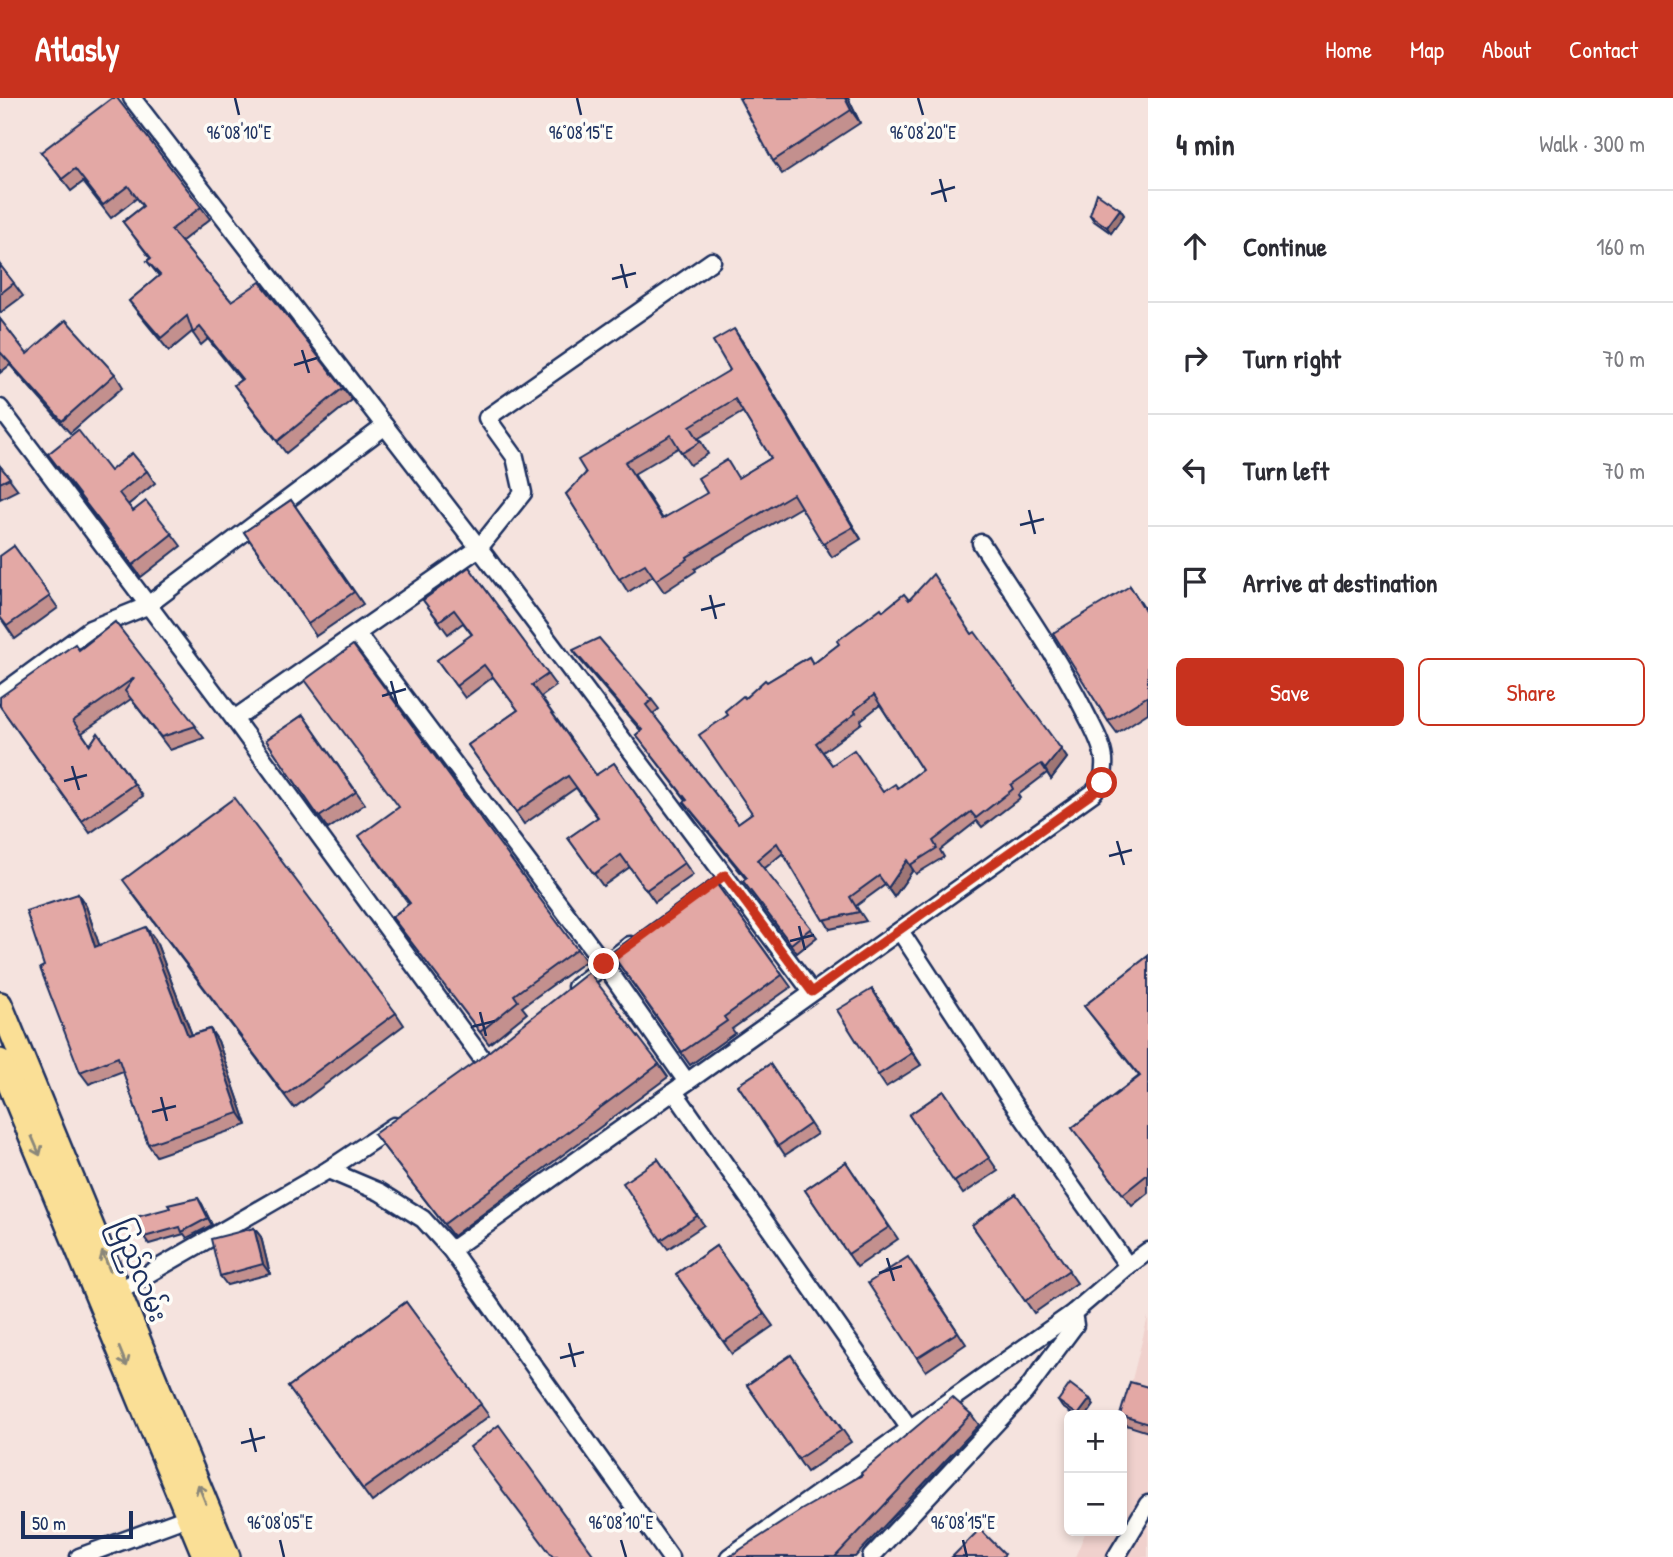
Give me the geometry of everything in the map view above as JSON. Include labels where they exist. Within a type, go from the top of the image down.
[{"type":"highway","name":"ပြည်လမ်း","points":[[0,1004],[17,1096]]},
{"type":"highway","name":"ပြည်လမ်း","points":[[0,1061],[79,1222],[228,1557]]},
{"type":"highway","name":"ပြည်လမ်း","points":[[110,1296],[188,1517],[205,1557]]},
{"type":"lane","points":[[132,98],[479,548],[720,879],[812,992]]},
{"type":"lane","points":[[234,719],[479,548],[523,493],[515,457],[487,418],[712,261]]},
{"type":"lane","points":[[0,408],[234,719],[484,1061]]},
{"type":"lane","points":[[0,695],[90,629],[148,605],[385,426]]},
{"type":"lane","points":[[451,1250],[1093,793],[1102,783],[1104,773],[1100,743],[1071,683],[981,543]]},
{"type":"lane","points":[[357,634],[604,964],[681,1087],[910,1429]]},
{"type":"lane","points":[[900,931],[1012,1102],[1128,1266]]},
{"type":"lane","points":[[564,996],[648,932]]},
{"type":"lane","points":[[110,1296],[328,1170],[411,1115]]},
{"type":"lane","points":[[328,1170],[380,1192],[423,1219],[451,1250],[670,1557]]},
{"type":"lane","points":[[730,1557],[1073,1313],[1148,1251]]},
{"type":"lane","points":[[871,1557],[1025,1392],[1075,1325],[1073,1313]]},
{"type":"lane","points":[[1116,1557],[1148,1504]]},
{"type":"lane","points":[[79,1557],[188,1517]]},
{"type":"shaded area","points":[[1148,1317],[1148,1557],[1075,1557],[1084,1536],[1127,1536],[1127,1410],[1124,1410]]},
{"type":"building","points":[[112,98],[117,98],[201,207],[171,230],[231,301],[260,282],[343,388],[278,441],[234,385],[242,379],[200,327],[193,333],[187,316],[161,338],[129,301],[160,275],[147,261],[151,258],[123,222],[143,206],[128,186],[103,205],[75,169],[62,179],[41,152]]},
{"type":"building","points":[[739,98],[845,98],[851,110],[773,161]]},
{"type":"building","points":[[1097,193],[1120,209],[1107,227],[1090,215]]},
{"type":"building","points":[[0,265],[14,283],[0,294]]},
{"type":"building","points":[[0,319],[27,354],[66,320],[115,374],[62,421],[0,354]]},
{"type":"building","points":[[734,329],[853,527],[823,544],[793,494],[687,557],[688,559],[656,580],[645,564],[619,579],[566,494],[586,473],[578,460],[730,370],[713,341]],"holes":[[[735,399],[771,458],[738,478],[727,460],[698,478],[707,493],[662,519],[625,462],[671,435],[682,453],[700,442],[690,426]]]},
{"type":"building","points":[[78,430],[110,471],[132,453],[147,471],[119,493],[133,511],[146,501],[172,534],[133,565],[48,454]]},
{"type":"building","points":[[0,466],[10,478],[0,483]]},
{"type":"building","points":[[291,500],[354,592],[308,624],[244,532]]},
{"type":"building","points":[[14,546],[50,596],[7,626],[0,617],[0,556]]},
{"type":"building","points":[[469,567],[548,674],[532,685],[596,775],[614,763],[684,863],[646,890],[621,855],[594,874],[568,838],[598,817],[568,776],[516,812],[468,745],[518,710],[484,665],[456,686],[437,660],[472,634],[454,610],[439,621],[423,600]]},
{"type":"building","points":[[933,574],[972,634],[975,632],[1061,749],[1045,769],[1041,764],[1011,785],[1013,789],[976,818],[971,812],[933,841],[937,848],[910,865],[907,860],[888,888],[879,876],[850,897],[859,912],[823,920],[777,843],[757,860],[811,928],[791,944],[743,881],[747,878],[684,802],[687,800],[636,735],[642,730],[573,650],[599,638],[652,700],[646,705],[738,823],[752,813],[699,735],[728,715],[725,711],[765,680],[767,682],[809,657],[813,664],[839,644],[837,641],[881,608],[883,611],[904,594],[909,600]],"holes":[[[874,695],[922,770],[898,788],[895,784],[883,792],[854,750],[832,765],[816,743],[856,713],[854,711]]]},
{"type":"building","points":[[1130,586],[1148,615],[1148,696],[1108,721],[1053,633]]},
{"type":"building","points":[[115,622],[196,726],[161,737],[125,691],[134,678],[73,721],[90,745],[98,733],[134,784],[82,821],[0,706],[0,697],[75,644],[79,650]]},
{"type":"building","points":[[353,645],[577,949],[514,995],[518,1001],[480,1032],[392,917],[410,903],[359,836],[399,807],[305,680]]},
{"type":"building","points":[[303,715],[356,792],[319,817],[266,740]]},
{"type":"building","points":[[234,798],[396,1013],[285,1095],[123,880]]},
{"type":"building","points":[[713,879],[782,975],[724,1017],[727,1021],[682,1052],[611,953]]},
{"type":"building","points":[[78,894],[95,947],[146,927],[188,1036],[210,1029],[239,1113],[148,1144],[118,1057],[80,1072],[40,968],[44,966],[26,911]]},
{"type":"building","points":[[1148,956],[1148,1174],[1123,1194],[1072,1128],[1140,1076],[1084,1006]]},
{"type":"building","points":[[589,972],[659,1064],[444,1224],[374,1134],[482,1057]]},
{"type":"building","points":[[872,989],[912,1053],[878,1075],[837,1010]]},
{"type":"building","points":[[770,1064],[810,1124],[778,1146],[738,1085]]},
{"type":"building","points":[[944,1091],[989,1158],[954,1182],[909,1115]]},
{"type":"building","points":[[658,1159],[697,1216],[661,1240],[623,1183]]},
{"type":"building","points":[[846,1162],[889,1227],[848,1254],[805,1190]]},
{"type":"building","points":[[1016,1194],[1069,1270],[1025,1301],[972,1225]]},
{"type":"building","points":[[198,1198],[208,1218],[182,1232],[180,1227],[144,1237],[133,1218],[170,1208],[168,1205]]},
{"type":"building","points":[[254,1228],[263,1264],[220,1276],[211,1239]]},
{"type":"building","points":[[716,1246],[764,1314],[724,1342],[676,1274]]},
{"type":"building","points":[[908,1257],[958,1332],[917,1358],[868,1283]]},
{"type":"building","points":[[406,1302],[481,1404],[363,1489],[288,1387]]},
{"type":"building","points":[[791,1355],[842,1430],[798,1459],[747,1385]]},
{"type":"building","points":[[1130,1382],[1148,1387],[1148,1424],[1127,1417],[1127,1410],[1122,1410]]},
{"type":"building","points":[[1070,1384],[1090,1399],[1082,1410],[1071,1410],[1058,1401]]},
{"type":"building","points":[[952,1397],[971,1414],[835,1557],[729,1557],[801,1510],[862,1475],[861,1473]]},
{"type":"building","points":[[499,1425],[595,1557],[553,1557],[470,1447]]},
{"type":"building","points":[[980,1529],[1005,1554],[1002,1557],[952,1557]]},
{"type":"route","points":[[604,964],[725,875],[812,992],[1093,793],[1102,783]]}]
